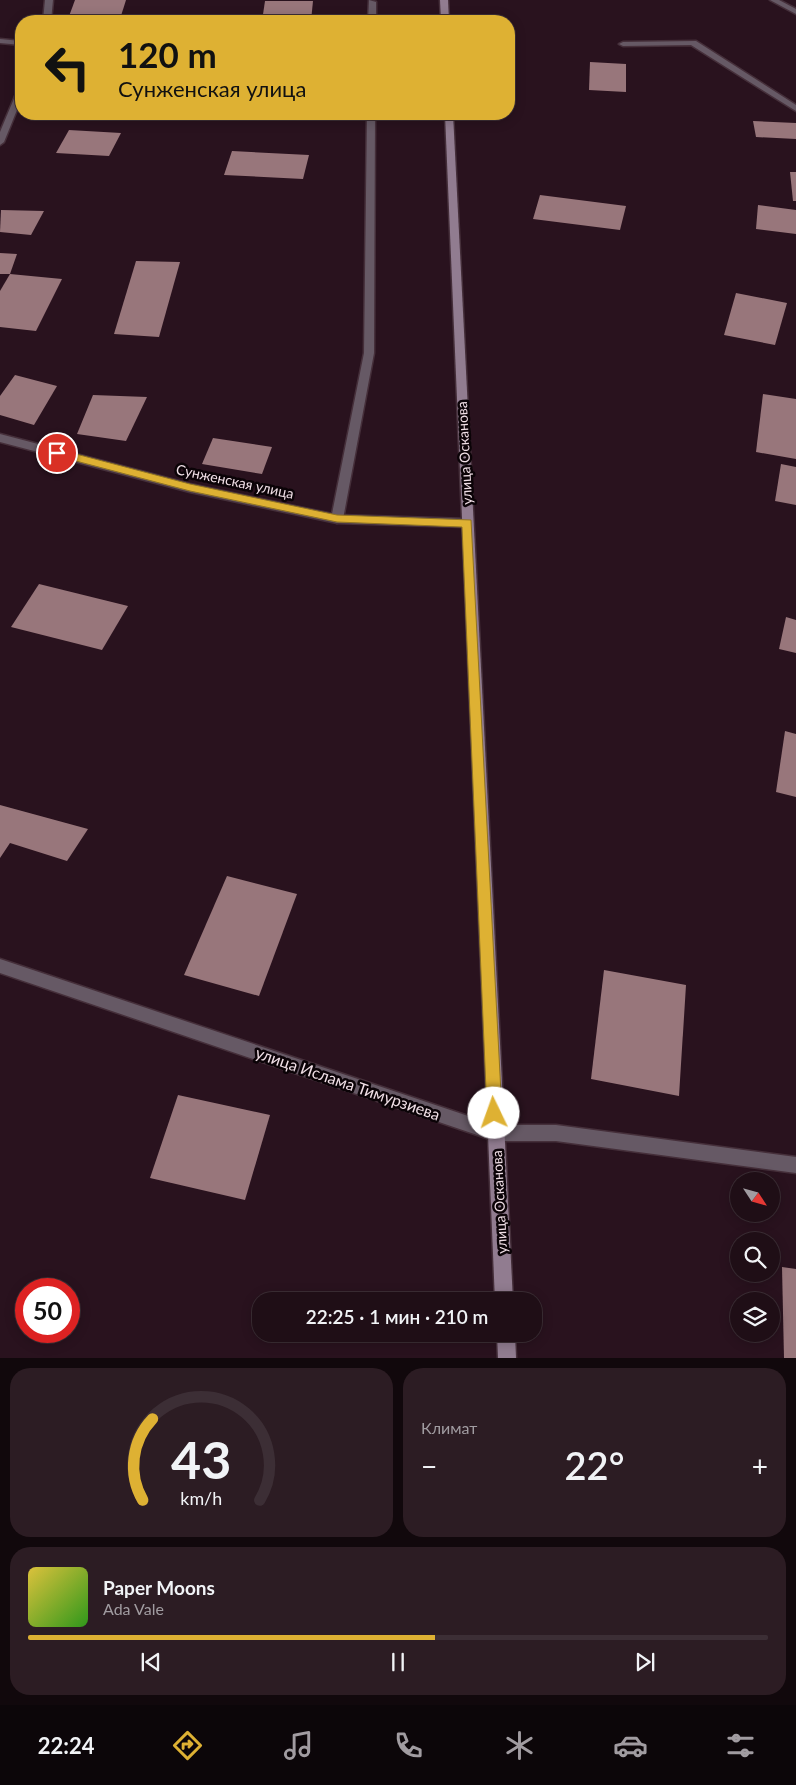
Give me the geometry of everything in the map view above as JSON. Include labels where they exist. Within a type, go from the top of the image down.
[{"type":"main road","points":[[444,0],[445,15]]},
{"type":"main road","name":"улица Осканова","points":[[449,120],[504,1292]]},
{"type":"main road","points":[[506,1342],[507,1358]]},
{"type":"street","points":[[48,15],[49,0]]},
{"type":"street","points":[[774,0],[796,12]]},
{"type":"street","points":[[372,2],[372,15]]},
{"type":"street","points":[[0,42],[15,43]]},
{"type":"street","points":[[623,44],[694,43],[796,109]]},
{"type":"street","points":[[0,142],[15,106]]},
{"type":"street","points":[[337,519],[369,353],[371,120]]},
{"type":"street","name":"Сунженская улица","points":[[0,438],[190,488],[337,519],[467,523]]},
{"type":"street","name":"улица Ислама Тимурзиева","points":[[0,966],[495,1133],[556,1133],[796,1165]]},
{"type":"building","points":[[75,0],[126,0],[121,15],[69,15]]},
{"type":"building","points":[[265,1],[313,1],[312,15],[263,15]]},
{"type":"building","points":[[590,62],[626,64],[626,92],[589,90]]},
{"type":"building","points":[[753,121],[796,123],[796,139],[756,137]]},
{"type":"building","points":[[69,130],[121,133],[109,156],[56,153]]},
{"type":"building","points":[[232,151],[309,155],[303,179],[224,175]]},
{"type":"building","points":[[790,172],[796,172],[796,201],[793,201]]},
{"type":"building","points":[[540,195],[626,206],[620,230],[533,219]]},
{"type":"building","points":[[758,205],[796,210],[796,234],[756,229]]},
{"type":"building","points":[[1,210],[44,211],[31,235],[0,232]]},
{"type":"building","points":[[0,253],[17,254],[10,274],[0,274]]},
{"type":"building","points":[[136,261],[180,262],[159,337],[114,334]]},
{"type":"building","points":[[10,274],[62,279],[36,331],[0,327],[0,291]]},
{"type":"building","points":[[736,293],[787,303],[775,345],[724,335]]},
{"type":"building","points":[[15,375],[57,386],[34,425],[0,415],[0,396]]},
{"type":"building","points":[[763,394],[796,399],[796,459],[756,452]]},
{"type":"building","points":[[93,395],[147,397],[126,441],[77,434]]},
{"type":"building","points":[[213,438],[272,447],[262,474],[202,464]]},
{"type":"building","points":[[781,464],[796,467],[796,505],[775,501]]},
{"type":"building","points":[[39,584],[128,606],[102,650],[11,627]]},
{"type":"building","points":[[786,617],[796,620],[796,653],[779,649]]},
{"type":"building","points":[[785,731],[796,734],[796,797],[776,792]]},
{"type":"building","points":[[0,805],[88,829],[67,861],[10,843],[0,858]]},
{"type":"building","points":[[227,876],[297,894],[259,996],[184,975]]},
{"type":"building","points":[[604,970],[686,985],[679,1096],[591,1079]]},
{"type":"building","points":[[178,1095],[270,1115],[245,1200],[150,1178]]},
{"type":"building","points":[[782,1267],[796,1269],[796,1358],[784,1358]]},
{"type":"route","points":[[57,453],[190,488],[337,519],[467,523],[494,1113]]}]
